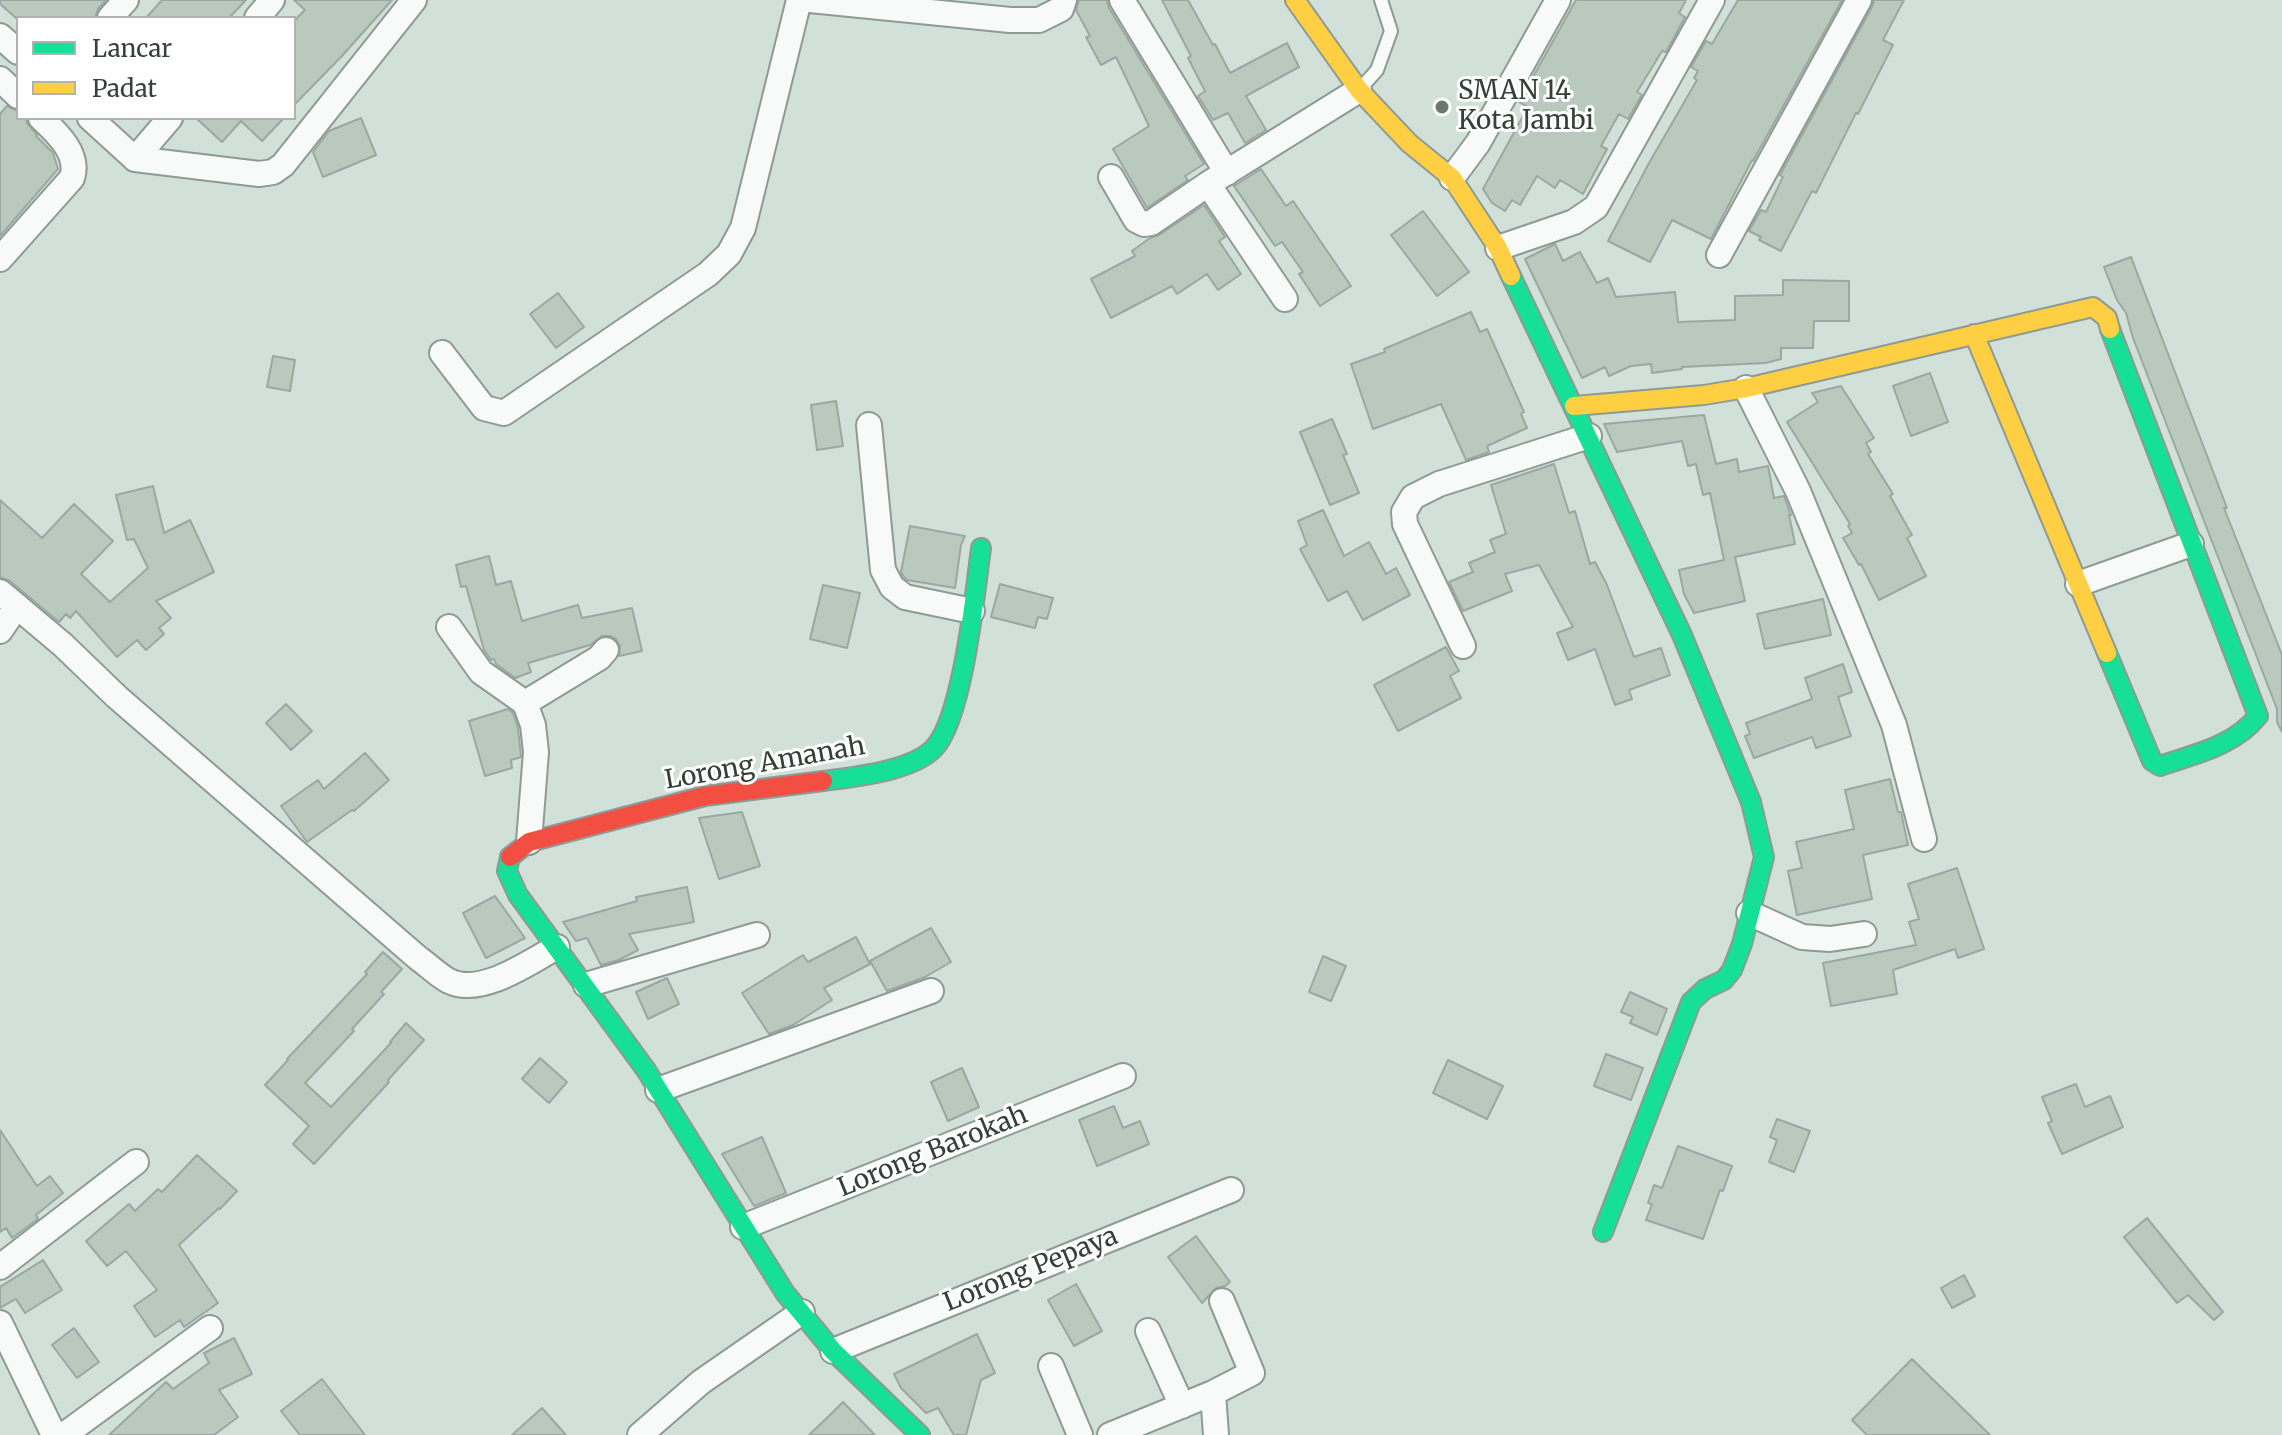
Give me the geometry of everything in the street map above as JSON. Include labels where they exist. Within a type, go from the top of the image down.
[{"type":"street","points":[[112,16],[126,0]]},
{"type":"street","points":[[259,16],[272,0]]},
{"type":"street","points":[[92,120],[135,159],[259,174],[273,172],[283,165],[414,0]]},
{"type":"street","points":[[442,353],[484,408],[504,413],[708,274],[729,254],[743,228],[799,0]]},
{"type":"street","points":[[810,0],[1010,20],[1039,20],[1061,9],[1064,0]]},
{"type":"street","points":[[1122,0],[1285,299]]},
{"type":"street","points":[[1295,0],[1359,90],[1409,143],[1452,178],[1498,248],[1682,635],[1751,802],[1764,857],[1742,944],[1732,970],[1724,980],[1705,989],[1691,1002],[1603,1232]]},
{"type":"street","points":[[1452,178],[1478,143],[1558,0]]},
{"type":"street","points":[[1498,248],[1574,222],[1596,207],[1712,0]]},
{"type":"street","points":[[1719,255],[1859,0]]},
{"type":"street","points":[[0,36],[16,50]]},
{"type":"street","points":[[1111,177],[1136,220],[1151,223],[1359,90]]},
{"type":"street","points":[[0,259],[74,172],[67,146],[43,120]]},
{"type":"street","points":[[135,159],[168,120]]},
{"type":"street","points":[[1574,406],[1704,395],[1746,388],[1974,334],[2093,307],[2107,318],[2114,344],[2258,716],[2237,737],[2160,766],[2152,761],[1974,334]]},
{"type":"street","points":[[1746,388],[1798,491],[1894,725],[1924,839]]},
{"type":"street","points":[[869,425],[883,570],[892,587],[905,597],[972,611]]},
{"type":"street","points":[[1463,646],[1405,524],[1404,512],[1413,497],[1439,484],[1589,436]]},
{"type":"street","points":[[2078,584],[2191,544]]},
{"type":"street","name":"Lorong Amanah","points":[[529,842],[703,797],[867,774],[923,757],[941,738],[959,682],[981,548]]},
{"type":"street","points":[[0,631],[9,599],[117,697],[418,958],[449,981],[468,986],[491,981],[557,947]]},
{"type":"street","points":[[449,627],[481,672],[525,703],[533,725],[536,752],[529,842],[512,851],[506,867],[509,881],[658,1090],[785,1293],[833,1351],[920,1435]]},
{"type":"street","points":[[525,703],[599,658],[606,650]]},
{"type":"street","points":[[1749,913],[1802,937],[1830,939],[1864,934]]},
{"type":"street","points":[[586,985],[757,935]]},
{"type":"street","points":[[658,1090],[931,991]]},
{"type":"street","name":"Lorong Barokah","points":[[743,1227],[1123,1076]]},
{"type":"street","points":[[0,1267],[136,1162]]},
{"type":"street","name":"Lorong Pepaya","points":[[833,1351],[1231,1190]]},
{"type":"street","points":[[1110,1435],[1213,1393],[1252,1373],[1222,1301]]},
{"type":"street","points":[[640,1435],[701,1382],[802,1312]]},
{"type":"street","points":[[0,1323],[54,1435]]},
{"type":"street","points":[[64,1435],[210,1328]]},
{"type":"street","points":[[1148,1331],[1182,1406]]},
{"type":"street","points":[[1051,1366],[1080,1435]]},
{"type":"street","points":[[1213,1393],[1216,1435]]},
{"type":"lane","points":[[1359,90],[1377,70],[1391,31],[1381,0]]},
{"type":"building","points":[[0,0],[106,0],[96,16],[16,18],[0,4]]},
{"type":"building","points":[[162,0],[246,0],[231,16],[148,16]]},
{"type":"building","points":[[294,0],[392,0],[296,103],[296,19],[305,10]]},
{"type":"building","points":[[1079,0],[1107,0],[1204,164],[1185,176],[1188,180],[1147,208],[1113,149],[1149,126],[1116,57],[1101,65],[1076,10]]},
{"type":"building","points":[[1162,0],[1188,0],[1230,73],[1287,43],[1299,67],[1246,96],[1266,130],[1245,143],[1228,113],[1213,120],[1198,96],[1205,91],[1188,58],[1191,56]]},
{"type":"building","points":[[1576,0],[1686,0],[1679,13],[1685,17],[1666,52],[1662,51],[1637,92],[1642,95],[1628,119],[1619,114],[1601,146],[1607,149],[1583,194],[1560,180],[1555,188],[1537,176],[1520,205],[1512,200],[1505,211],[1492,203],[1483,189],[1528,107],[1519,102]]},
{"type":"building","points":[[1738,0],[1842,0],[1711,239],[1672,220],[1650,262],[1608,241],[1697,80],[1694,78],[1698,71],[1691,67],[1706,41],[1712,44]]},
{"type":"building","points":[[1874,0],[1904,0],[1883,40],[1893,45],[1816,193],[1812,191],[1781,251],[1749,231],[1761,210],[1766,212],[1783,177],[1780,175]]},
{"type":"building","points":[[7,106],[16,110],[16,120],[26,120],[36,136],[53,153],[58,169],[0,236],[0,114]]},
{"type":"building","points":[[361,118],[376,155],[323,177],[313,152],[329,131]]},
{"type":"building","points":[[198,120],[282,120],[262,141],[241,121],[222,142]]},
{"type":"building","points":[[1261,169],[1286,206],[1293,201],[1351,286],[1320,306],[1299,274],[1303,272],[1282,242],[1275,246],[1234,186]]},
{"type":"building","points":[[1204,205],[1225,237],[1219,241],[1241,274],[1218,290],[1207,274],[1177,294],[1172,286],[1111,318],[1091,279],[1135,256],[1132,251]]},
{"type":"building","points":[[1423,211],[1469,272],[1437,296],[1391,235]]},
{"type":"building","points":[[1555,244],[1563,261],[1580,252],[1597,283],[1608,278],[1616,297],[1675,292],[1678,322],[1735,320],[1735,296],[1783,295],[1783,280],[1849,281],[1849,321],[1814,321],[1813,348],[1781,348],[1781,359],[1765,363],[1682,367],[1652,373],[1651,364],[1631,366],[1609,376],[1605,367],[1582,378],[1525,259]]},
{"type":"building","points":[[2131,257],[2282,655],[2282,732],[2277,722],[2277,709],[2126,313],[2117,300],[2104,267]]},
{"type":"building","points":[[558,293],[584,327],[556,348],[530,314]]},
{"type":"building","points":[[1471,312],[1480,332],[1487,329],[1524,412],[1521,414],[1527,428],[1487,446],[1489,452],[1466,460],[1441,404],[1373,429],[1351,364],[1385,352],[1384,349]]},
{"type":"building","points":[[273,356],[295,360],[290,391],[267,387]]},
{"type":"building","points":[[1930,373],[1948,422],[1911,436],[1893,386]]},
{"type":"building","points":[[1841,386],[1874,438],[1866,443],[1871,452],[1868,454],[1893,494],[1890,496],[1912,535],[1907,538],[1926,576],[1879,600],[1861,564],[1843,538],[1852,533],[1850,524],[1787,422],[1818,402],[1812,393]]},
{"type":"building","points":[[836,401],[843,446],[817,450],[811,405]]},
{"type":"building","points":[[1704,415],[1716,464],[1737,459],[1739,472],[1768,466],[1774,498],[1784,496],[1791,515],[1795,544],[1735,557],[1745,601],[1694,613],[1684,594],[1679,570],[1724,560],[1710,493],[1703,495],[1696,464],[1688,466],[1682,441],[1617,452],[1604,424]]},
{"type":"building","points":[[1332,419],[1359,493],[1330,505],[1300,432]]},
{"type":"building","points":[[1554,464],[1569,513],[1575,511],[1590,564],[1595,562],[1607,585],[1634,657],[1661,648],[1670,675],[1629,690],[1632,699],[1615,705],[1595,649],[1568,660],[1557,633],[1573,627],[1539,565],[1505,574],[1512,591],[1463,611],[1449,582],[1473,572],[1469,563],[1495,552],[1490,540],[1506,534],[1491,485]]},
{"type":"building","points":[[153,486],[164,533],[190,520],[214,572],[156,601],[171,618],[159,628],[164,634],[146,650],[137,640],[117,657],[76,611],[70,618],[66,614],[59,622],[10,581],[0,577],[0,500],[42,538],[74,504],[113,541],[81,574],[110,602],[148,568],[134,539],[127,540],[116,495]]},
{"type":"building","points":[[1323,510],[1344,556],[1369,542],[1386,574],[1396,568],[1410,595],[1363,620],[1347,591],[1328,601],[1300,549],[1307,545],[1298,521]]},
{"type":"building","points":[[910,526],[965,536],[955,588],[904,577],[901,572]]},
{"type":"building","points":[[489,556],[496,585],[511,581],[522,621],[578,605],[582,618],[632,608],[642,651],[619,656],[620,646],[616,639],[602,636],[590,645],[528,663],[531,672],[515,678],[494,659],[491,660],[484,650],[466,586],[461,587],[456,565]]},
{"type":"building","points":[[1000,584],[1053,598],[1047,619],[1038,617],[1035,628],[991,617]]},
{"type":"building","points":[[823,585],[860,593],[847,648],[810,639]]},
{"type":"building","points":[[1823,599],[1831,635],[1765,649],[1757,614]]},
{"type":"building","points":[[1446,647],[1459,671],[1450,676],[1461,698],[1398,731],[1374,685]]},
{"type":"building","points":[[1843,664],[1852,692],[1838,697],[1851,736],[1816,748],[1812,737],[1754,758],[1745,736],[1750,734],[1746,723],[1812,699],[1805,678]]},
{"type":"building","points":[[286,704],[312,731],[291,750],[266,723]]},
{"type":"building","points":[[508,709],[513,713],[518,728],[521,757],[511,760],[512,768],[485,776],[469,721]]},
{"type":"building","points":[[365,753],[389,780],[354,811],[307,842],[281,806],[318,780],[324,789]]},
{"type":"building","points":[[1890,779],[1908,845],[1863,855],[1872,899],[1797,915],[1788,871],[1802,868],[1796,842],[1854,829],[1845,790]]},
{"type":"building","points":[[742,812],[760,866],[719,879],[699,818]]},
{"type":"building","points":[[1957,868],[1984,949],[1958,958],[1955,949],[1893,970],[1897,994],[1831,1006],[1823,963],[1916,945],[1909,922],[1919,919],[1908,884]]},
{"type":"building","points":[[687,887],[694,922],[629,934],[638,950],[619,960],[601,965],[587,938],[576,941],[563,922],[637,901],[636,897]]},
{"type":"building","points":[[495,896],[525,938],[486,958],[463,913]]},
{"type":"building","points":[[931,928],[951,962],[925,977],[887,991],[870,961]]},
{"type":"building","points":[[856,937],[870,964],[824,988],[832,1000],[793,1025],[769,1034],[742,993],[803,955],[808,962]]},
{"type":"building","points":[[383,952],[402,969],[352,1029],[354,1031],[305,1083],[331,1107],[406,1023],[424,1040],[314,1164],[293,1144],[309,1126],[265,1085],[367,974],[365,972]]},
{"type":"building","points":[[1323,956],[1346,966],[1331,1001],[1309,992]]},
{"type":"building","points":[[667,978],[679,1004],[648,1019],[636,992]]},
{"type":"building","points":[[1630,992],[1667,1009],[1657,1035],[1630,1023],[1633,1017],[1621,1012]]},
{"type":"building","points":[[1606,1054],[1643,1068],[1631,1100],[1594,1086]]},
{"type":"building","points":[[540,1058],[567,1082],[549,1103],[522,1079]]},
{"type":"building","points":[[1448,1060],[1503,1086],[1487,1119],[1433,1093]]},
{"type":"building","points":[[962,1068],[979,1107],[948,1121],[931,1082]]},
{"type":"building","points":[[2076,1084],[2085,1107],[2110,1096],[2123,1127],[2062,1154],[2048,1123],[2052,1121],[2042,1097]]},
{"type":"building","points":[[1114,1106],[1123,1128],[1140,1121],[1149,1144],[1097,1166],[1079,1120]]},
{"type":"building","points":[[1777,1119],[1810,1131],[1794,1172],[1769,1162],[1777,1140],[1770,1137]]},
{"type":"building","points":[[0,1130],[37,1186],[50,1176],[63,1193],[36,1215],[38,1219],[12,1238],[6,1228],[0,1232]]},
{"type":"building","points":[[762,1137],[786,1193],[754,1206],[722,1154]]},
{"type":"building","points":[[1678,1146],[1732,1166],[1703,1239],[1646,1220],[1654,1185],[1662,1188]]},
{"type":"building","points":[[197,1155],[237,1191],[179,1245],[218,1303],[184,1327],[180,1320],[155,1337],[134,1306],[157,1290],[126,1251],[107,1266],[86,1241],[129,1204],[135,1211],[158,1189],[162,1192]]},
{"type":"building","points":[[2147,1218],[2223,1312],[2214,1320],[2188,1295],[2177,1303],[2124,1237]]},
{"type":"building","points":[[1196,1236],[1230,1282],[1216,1288],[1202,1303],[1168,1257]]},
{"type":"building","points":[[43,1260],[62,1290],[25,1313],[16,1299],[0,1308],[0,1287]]},
{"type":"building","points":[[1964,1275],[1975,1296],[1952,1308],[1941,1288]]},
{"type":"building","points":[[1076,1284],[1102,1331],[1074,1346],[1048,1300]]},
{"type":"building","points":[[74,1328],[99,1362],[77,1378],[52,1345]]},
{"type":"building","points":[[977,1334],[995,1373],[981,1380],[966,1435],[954,1435],[938,1408],[926,1413],[901,1388],[894,1374]]},
{"type":"building","points":[[234,1338],[252,1374],[219,1390],[238,1417],[214,1435],[109,1435],[166,1382],[173,1389],[209,1363],[204,1353]]},
{"type":"building","points":[[1912,1359],[1990,1435],[1867,1435],[1852,1420]]},
{"type":"building","points":[[322,1379],[365,1435],[300,1435],[281,1411]]},
{"type":"building","points":[[843,1402],[875,1435],[809,1435],[832,1413]]},
{"type":"building","points":[[542,1408],[566,1435],[512,1435]]},
{"type":"traffic: fast","points":[[1511,276],[1682,635],[1751,802],[1764,857],[1742,944],[1732,970],[1724,980],[1705,989],[1691,1002],[1603,1232]]},
{"type":"traffic: fast","points":[[2107,653],[2152,761],[2160,766],[2226,742],[2258,716],[2110,329]]},
{"type":"traffic: fast","points":[[823,781],[899,767],[913,762],[935,747],[945,731],[960,682],[981,548]]},
{"type":"traffic: fast","points":[[510,857],[507,871],[518,895],[646,1070],[785,1293],[833,1351],[920,1435]]},
{"type":"traffic: slow","points":[[1295,0],[1359,90],[1409,143],[1452,178],[1498,248],[1511,276]]},
{"type":"traffic: slow","points":[[1574,406],[1704,395],[1746,388],[2093,307],[2107,318],[2110,329]]},
{"type":"traffic: slow","points":[[1974,334],[2107,653]]},
{"type":"traffic: jam","points":[[510,857],[529,842],[705,796],[823,781]]},
{"type":"place","name":"SMAN 14 Kota Jambi","points":[[1442,107]]}]
